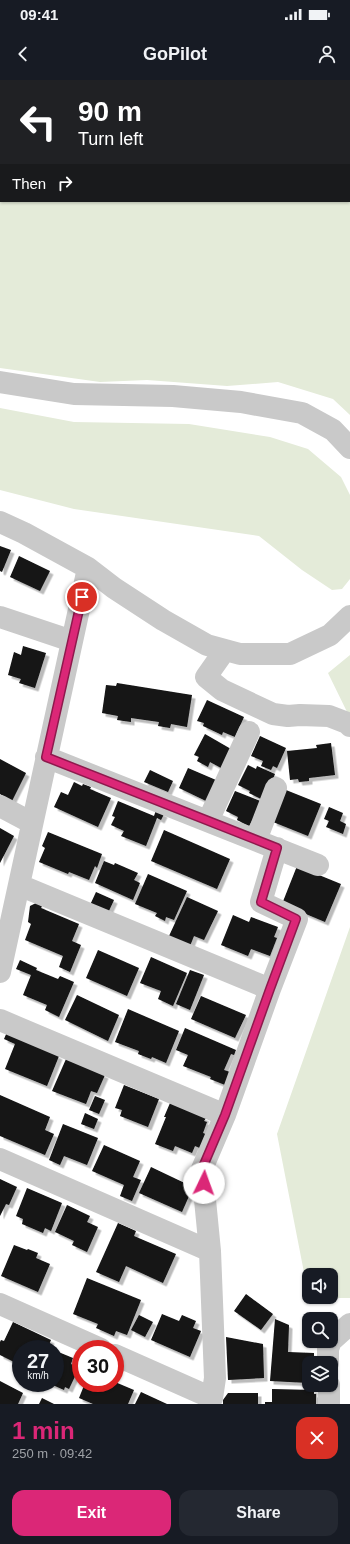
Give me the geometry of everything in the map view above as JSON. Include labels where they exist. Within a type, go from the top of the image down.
[{"type":"street","points":[[0,382],[74,394],[173,396],[240,402],[302,413],[333,430],[350,448]]},
{"type":"street","points":[[0,522],[24,533],[88,568],[114,588],[163,620],[207,645],[225,650],[240,654],[290,654],[330,635],[350,616]]},
{"type":"street","points":[[1,965],[88,568]]},
{"type":"street","points":[[0,617],[72,641]]},
{"type":"street","points":[[225,650],[206,677],[222,690],[273,714],[288,716],[329,716],[348,723],[350,726]]},
{"type":"street","points":[[208,821],[249,732]]},
{"type":"street","points":[[46,757],[318,864]]},
{"type":"street","points":[[256,840],[276,788]]},
{"type":"street","points":[[0,806],[32,823]]},
{"type":"street","points":[[124,1359],[210,1401],[216,1378],[210,1251],[202,1169],[225,1115],[296,919],[261,902],[277,848]]},
{"type":"street","points":[[19,885],[270,989]]},
{"type":"street","points":[[0,1020],[225,1115]]},
{"type":"street","points":[[0,1159],[210,1251]]},
{"type":"street","points":[[0,1304],[81,1340]]},
{"type":"street","points":[[338,1335],[350,1324]]},
{"type":"street","points":[[328,1392],[329,1404]]},
{"type":"green space","points":[[0,202],[350,202],[350,415],[333,399],[278,382],[227,386],[147,380],[100,382],[0,368]]},
{"type":"green space","points":[[0,408],[74,422],[189,424],[270,437],[308,449],[341,477],[350,495],[350,579],[342,589],[332,590],[302,570],[259,536],[74,509],[0,490]]},
{"type":"green space","points":[[350,655],[350,718],[328,673]]},
{"type":"green space","points":[[350,927],[350,1298],[338,1298],[338,1268],[303,1268],[277,1134]]},
{"type":"building","points":[[0,546],[11,550],[2,572],[0,571]]},
{"type":"building","points":[[19,556],[50,571],[40,591],[10,577]]},
{"type":"building","points":[[23,646],[46,653],[35,688],[19,683],[21,679],[8,675],[14,652],[21,655]]},
{"type":"building","points":[[117,683],[192,695],[187,727],[171,724],[170,728],[158,726],[159,722],[131,718],[131,722],[117,720],[118,716],[102,713],[106,685],[116,686]]},
{"type":"building","points":[[207,700],[244,717],[235,737],[223,732],[222,735],[203,726],[204,723],[197,721]]},
{"type":"building","points":[[205,734],[231,749],[221,768],[210,762],[208,767],[197,761],[199,757],[194,755]]},
{"type":"building","points":[[260,736],[286,748],[277,768],[273,766],[271,770],[261,766],[263,761],[251,756]]},
{"type":"building","points":[[331,743],[335,775],[309,778],[309,781],[299,782],[298,779],[290,780],[287,751],[317,748],[316,745]]},
{"type":"building","points":[[0,759],[26,773],[12,801],[0,794]]},
{"type":"building","points":[[248,765],[256,769],[257,766],[275,774],[266,795],[261,799],[238,785]]},
{"type":"building","points":[[188,768],[216,780],[206,801],[179,788]]},
{"type":"building","points":[[150,770],[173,781],[168,792],[144,782]]},
{"type":"building","points":[[74,782],[82,786],[83,784],[91,787],[90,789],[111,798],[98,827],[54,807],[61,792],[68,795]]},
{"type":"building","points":[[286,790],[321,804],[308,836],[273,822]]},
{"type":"building","points":[[235,791],[263,802],[249,826],[237,820],[238,817],[226,811]]},
{"type":"building","points":[[118,801],[154,816],[156,810],[164,814],[161,820],[157,818],[146,846],[121,836],[124,831],[111,825],[115,817],[112,816]]},
{"type":"building","points":[[329,807],[343,813],[340,821],[346,824],[343,834],[326,827],[329,821],[324,819]]},
{"type":"building","points":[[0,828],[14,836],[0,863]]},
{"type":"building","points":[[164,830],[230,859],[217,889],[151,861]]},
{"type":"building","points":[[48,832],[102,854],[97,868],[95,866],[89,880],[69,872],[68,874],[39,862],[45,848],[42,846]]},
{"type":"building","points":[[104,861],[114,865],[115,863],[138,873],[134,880],[140,883],[133,900],[95,883]]},
{"type":"building","points":[[297,866],[341,884],[325,922],[282,904]]},
{"type":"building","points":[[148,874],[187,891],[174,920],[166,917],[165,921],[155,916],[157,913],[135,904]]},
{"type":"building","points":[[96,892],[114,900],[108,913],[90,905]]},
{"type":"building","points":[[187,897],[218,911],[204,940],[194,936],[190,946],[169,936]]},
{"type":"building","points":[[36,903],[42,906],[41,908],[79,924],[72,941],[81,945],[70,972],[59,967],[63,956],[25,940],[31,924],[28,922],[30,906]]},
{"type":"building","points":[[233,915],[249,922],[251,917],[278,927],[274,937],[277,938],[270,956],[251,949],[248,956],[221,945]]},
{"type":"building","points":[[98,950],[139,968],[127,996],[86,978]]},
{"type":"building","points":[[151,957],[187,973],[173,1006],[158,999],[161,991],[140,983]]},
{"type":"building","points":[[20,960],[37,968],[36,970],[58,979],[60,976],[74,982],[59,1017],[45,1010],[47,1005],[23,995],[31,975],[16,969]]},
{"type":"building","points":[[190,970],[204,975],[190,1010],[176,1004]]},
{"type":"building","points":[[77,995],[119,1015],[108,1041],[65,1020]]},
{"type":"building","points":[[201,996],[246,1015],[235,1038],[191,1019]]},
{"type":"building","points":[[128,1009],[179,1031],[166,1063],[152,1057],[151,1059],[138,1054],[139,1051],[115,1042]]},
{"type":"building","points":[[185,1028],[236,1050],[234,1055],[231,1054],[224,1070],[230,1072],[225,1085],[210,1079],[211,1077],[183,1066],[188,1055],[176,1050]]},
{"type":"building","points":[[7,1032],[59,1056],[47,1086],[5,1069],[15,1044],[4,1039]]},
{"type":"building","points":[[66,1059],[105,1075],[97,1093],[91,1091],[86,1104],[52,1091]]},
{"type":"building","points":[[124,1085],[159,1099],[148,1127],[120,1116],[122,1110],[115,1108]]},
{"type":"building","points":[[0,1095],[50,1117],[45,1130],[54,1134],[45,1155],[0,1136]]},
{"type":"building","points":[[95,1096],[105,1100],[99,1114],[89,1110]]},
{"type":"building","points":[[170,1103],[206,1118],[204,1121],[207,1122],[203,1133],[208,1135],[202,1149],[195,1146],[192,1153],[175,1146],[173,1151],[155,1144]]},
{"type":"building","points":[[85,1113],[98,1119],[94,1129],[81,1124]]},
{"type":"building","points":[[63,1124],[98,1138],[87,1165],[64,1156],[60,1165],[49,1160]]},
{"type":"building","points":[[104,1145],[140,1161],[133,1177],[141,1180],[132,1201],[120,1196],[124,1185],[92,1171]]},
{"type":"building","points":[[151,1167],[193,1187],[182,1212],[139,1193]]},
{"type":"building","points":[[0,1179],[17,1187],[9,1205],[6,1204],[0,1216]]},
{"type":"building","points":[[27,1188],[62,1203],[51,1231],[45,1228],[43,1233],[22,1224],[23,1219],[16,1216]]},
{"type":"building","points":[[67,1205],[90,1216],[87,1222],[98,1227],[87,1252],[72,1245],[74,1241],[55,1232]]},
{"type":"building","points":[[118,1223],[136,1231],[134,1236],[176,1254],[163,1283],[126,1266],[119,1282],[96,1272]]},
{"type":"building","points":[[14,1245],[38,1253],[36,1258],[50,1264],[38,1292],[1,1276]]},
{"type":"building","points":[[87,1278],[141,1300],[127,1335],[116,1331],[114,1336],[96,1328],[98,1324],[73,1314]]},
{"type":"building","points":[[246,1294],[273,1314],[261,1330],[234,1311]]},
{"type":"building","points":[[162,1314],[179,1321],[182,1315],[196,1321],[193,1328],[201,1331],[190,1357],[151,1340]]},
{"type":"building","points":[[139,1315],[153,1322],[145,1337],[131,1330]]},
{"type":"building","points":[[275,1319],[289,1325],[288,1352],[314,1353],[314,1356],[302,1356],[302,1383],[270,1381]]},
{"type":"building","points":[[13,1322],[51,1340],[12,1340],[12,1361],[0,1355],[0,1342],[1,1340],[4,1341]]},
{"type":"building","points":[[226,1337],[263,1344],[264,1378],[228,1380]]},
{"type":"building","points":[[64,1354],[72,1358],[72,1383],[69,1389],[65,1387],[64,1390]]},
{"type":"building","points":[[0,1381],[12,1387],[12,1392],[23,1393],[18,1404],[0,1404]]},
{"type":"building","points":[[124,1386],[134,1390],[128,1404],[93,1404],[79,1398],[81,1392],[124,1392]]},
{"type":"building","points":[[272,1389],[302,1390],[302,1392],[314,1392],[314,1394],[316,1394],[316,1404],[265,1404],[265,1402],[272,1402]]},
{"type":"building","points":[[141,1392],[167,1404],[135,1404]]},
{"type":"building","points":[[228,1393],[258,1393],[258,1404],[223,1404],[223,1400]]},
{"type":"building","points":[[42,1398],[54,1404],[39,1404]]},
{"type":"route","points":[[82,597],[46,757],[277,848],[261,902],[296,919],[225,1115],[202,1169],[204,1183]]}]
